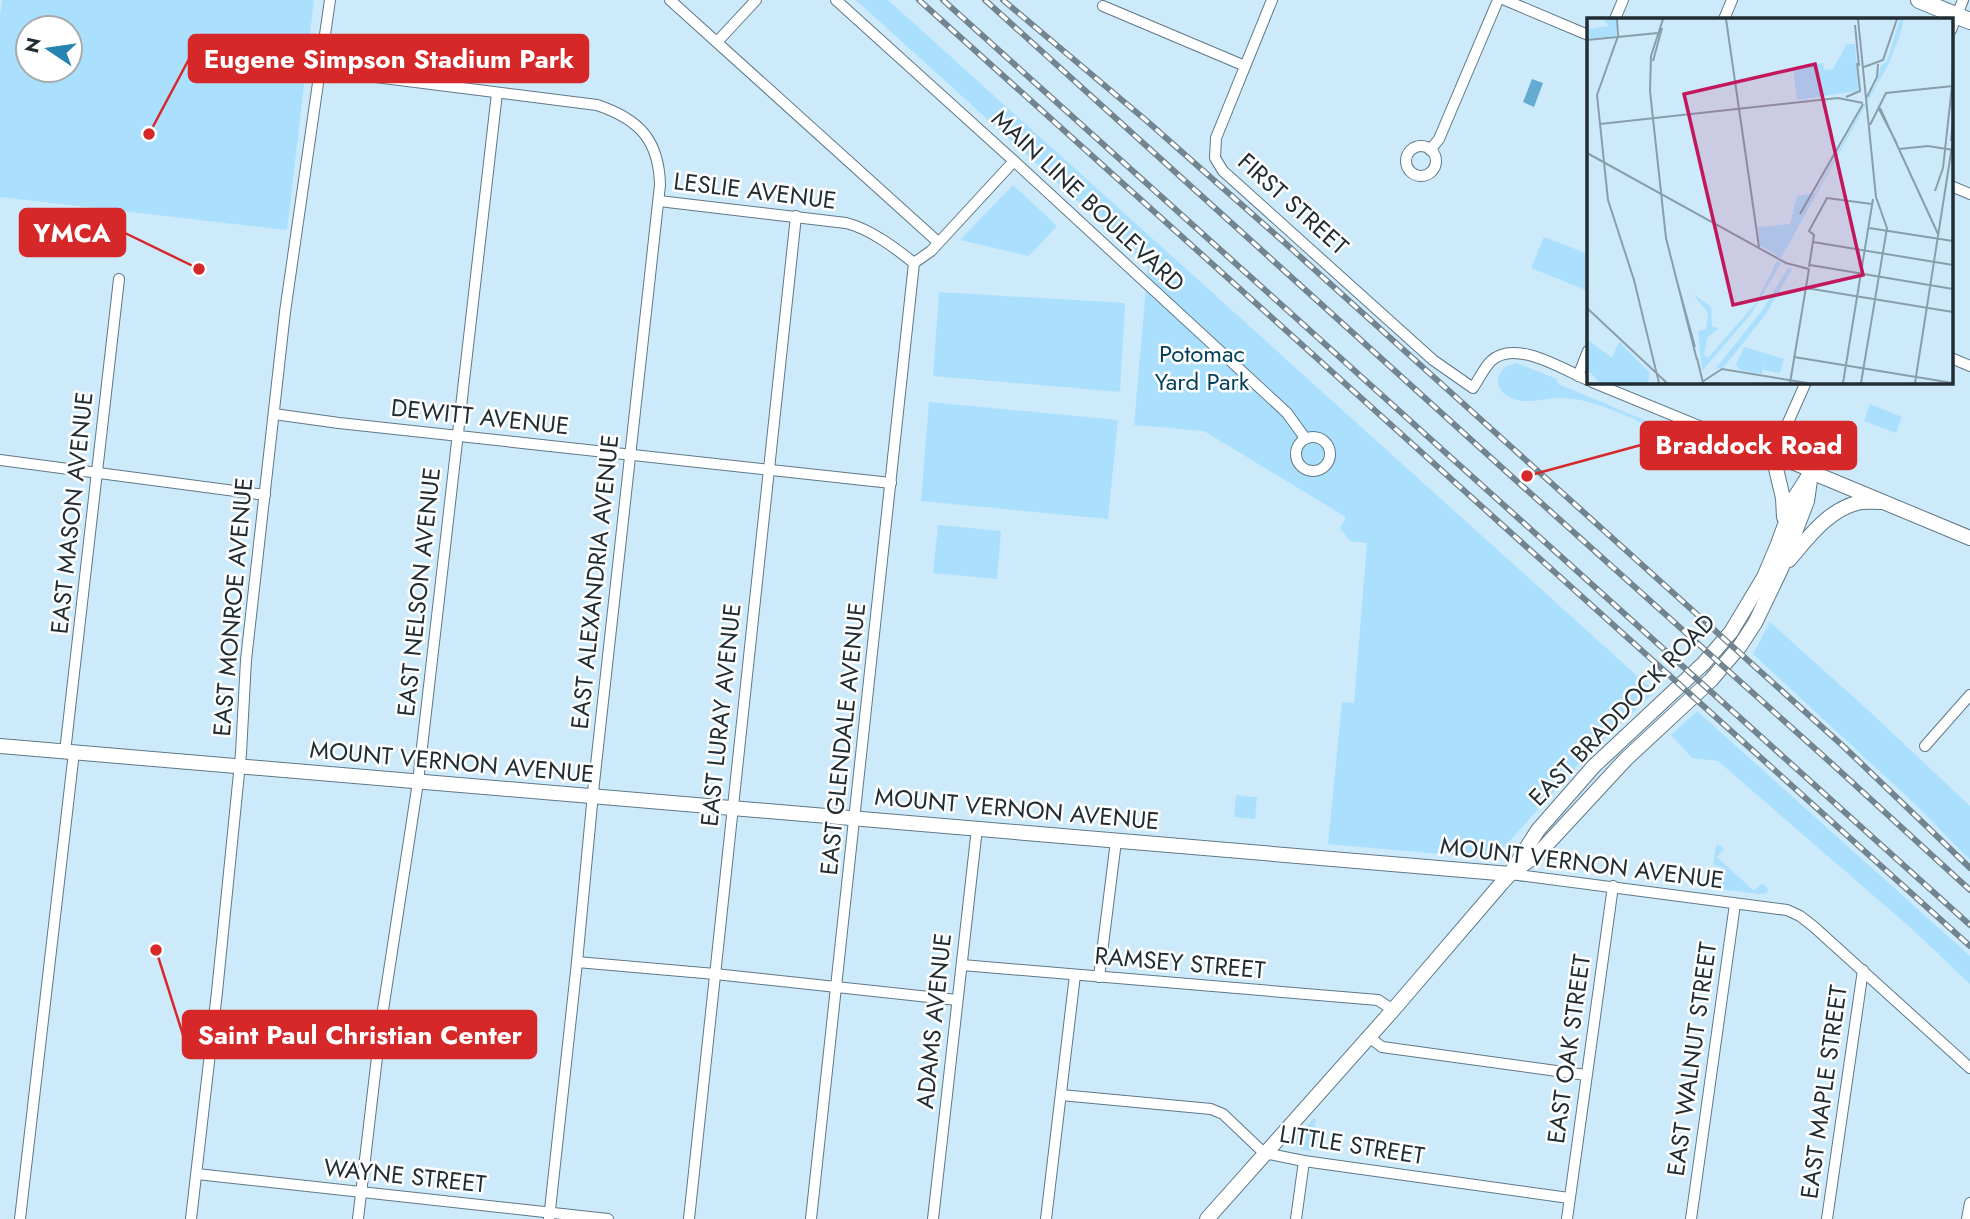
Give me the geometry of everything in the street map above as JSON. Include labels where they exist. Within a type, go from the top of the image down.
[{"type":"highway","points":[[1919,0],[1960,16]]},
{"type":"main road","points":[[1773,456],[1783,498],[1784,530]]},
{"type":"main road","points":[[1811,472],[1970,538]]},
{"type":"main road","name":"EAST BRADDOCK ROAD","points":[[1207,1219],[1393,1010],[1510,873],[1538,830],[1594,766],[1704,663],[1731,632],[1764,577],[1795,497],[1811,472]]},
{"type":"main road","name":"EAST BRADDOCK ROAD","points":[[1510,873],[1538,854],[1626,759],[1711,680],[1740,646],[1755,624],[1781,569],[1807,501],[1811,472]]},
{"type":"main road","points":[[1781,569],[1821,525],[1838,512],[1858,503],[1885,502]]},
{"type":"main road","name":"MOUNT VERNON AVENUE","points":[[0,746],[1510,873]]},
{"type":"street","name":"EAST MONROE AVENUE","points":[[191,1219],[219,979],[246,660],[274,414],[293,249],[330,0]]},
{"type":"street","points":[[670,0],[938,242]]},
{"type":"street","points":[[717,42],[756,0]]},
{"type":"street","name":"MAIN LINE BOULEVARD","points":[[836,0],[1287,413],[1306,438]]},
{"type":"street","name":"FIRST STREET","points":[[1272,0],[1216,138],[1214,152],[1219,166],[1433,360],[1473,388],[1492,360],[1511,352],[1536,357],[1586,379]]},
{"type":"street","points":[[1430,150],[1444,127],[1498,0]]},
{"type":"street","points":[[1506,0],[1587,34]]},
{"type":"street","points":[[1615,18],[1623,0]]},
{"type":"street","points":[[1724,18],[1732,0]]},
{"type":"street","points":[[1102,6],[1245,66]]},
{"type":"street","name":"LESLIE AVENUE","points":[[320,70],[597,105],[628,119],[648,138],[656,151],[660,175],[659,201],[854,225],[911,260]]},
{"type":"street","name":"EAST NELSON AVENUE","points":[[358,1219],[381,1023],[418,782],[497,93]]},
{"type":"street","points":[[911,260],[931,251],[1014,161]]},
{"type":"street","points":[[1952,186],[1970,194]]},
{"type":"street","name":"EAST ALEXANDRIA AVENUE","points":[[549,1216],[629,454],[659,201]]},
{"type":"street","name":"EAST LURAY AVENUE","points":[[689,1219],[796,216]]},
{"type":"street","name":"EAST GLENDALE AVENUE","points":[[811,1219],[891,483],[911,260]]},
{"type":"street","name":"EAST MASON AVENUE","points":[[20,1219],[119,279]]},
{"type":"street","points":[[1952,358],[1970,366]]},
{"type":"street","points":[[1596,383],[1811,472]]},
{"type":"street","points":[[1773,456],[1806,383]]},
{"type":"street","name":"DEWITT AVENUE","points":[[274,414],[891,483]]},
{"type":"street","points":[[0,460],[265,495]]},
{"type":"street","points":[[1925,746],[1970,695]]},
{"type":"street","name":"ADAMS AVENUE","points":[[933,1219],[977,828]]},
{"type":"street","points":[[1099,977],[1116,841]]},
{"type":"street","name":"MOUNT VERNON AVENUE","points":[[1510,873],[1787,910],[1800,916],[1863,970],[1970,1068]]},
{"type":"street","name":"EAST OAK STREET","points":[[1568,1219],[1613,886]]},
{"type":"street","name":"EAST WALNUT STREET","points":[[1691,1219],[1735,904]]},
{"type":"street","points":[[577,962],[957,1000]]},
{"type":"street","name":"RAMSEY STREET","points":[[962,965],[1377,1000],[1393,1010]]},
{"type":"street","name":"EAST MAPLE STREET","points":[[1827,1219],[1863,970]]},
{"type":"street","points":[[1046,1219],[1075,975]]},
{"type":"street","points":[[1369,1037],[1382,1047],[1586,1075]]},
{"type":"street","name":"LITTLE STREET","points":[[1061,1095],[1211,1109],[1223,1114],[1264,1153],[1569,1198]]},
{"type":"street","points":[[1296,1219],[1304,1161]]},
{"type":"street","name":"WAYNE STREET","points":[[197,1174],[549,1216],[608,1219]]},
{"type":"street","points":[[1968,1219],[1970,1203]]},
{"type":"green space","points":[[2,0],[314,0],[287,230],[0,197]]},
{"type":"green space","name":"Potomac Yard Park","points":[[856,0],[888,0],[1655,692],[1585,757],[1498,854],[1485,858],[1328,844],[1342,702],[1354,703],[1367,543],[1350,541],[1340,528],[1346,517],[1204,431],[1134,425],[1148,265]]},
{"type":"green space","points":[[1013,185],[1057,226],[1029,256],[960,240]]},
{"type":"green space","points":[[1544,237],[1587,254],[1587,291],[1531,268]]},
{"type":"green space","points":[[939,292],[1125,303],[1120,392],[933,376]]},
{"type":"green space","points":[[1516,363],[1557,379],[1558,384],[1659,426],[1656,429],[1608,408],[1583,401],[1557,398],[1526,401],[1509,397],[1500,388],[1498,377],[1504,368]]},
{"type":"green space","points":[[929,402],[1118,420],[1108,519],[921,501]]},
{"type":"green space","points":[[1870,404],[1902,417],[1896,433],[1864,421]]},
{"type":"green space","points":[[938,525],[1001,531],[997,579],[933,573]]},
{"type":"green space","points":[[1770,622],[1970,806],[1970,860],[1916,805],[1753,654]]},
{"type":"green space","points":[[1697,711],[1970,956],[1970,984],[1912,929],[1718,761],[1692,758],[1671,735]]},
{"type":"green space","points":[[1236,795],[1257,797],[1255,819],[1234,817]]},
{"type":"green space","points":[[1718,844],[1724,849],[1717,857],[1754,891],[1762,883],[1768,889],[1767,893],[1711,888],[1712,880],[1720,881],[1722,867],[1713,865]]},
{"type":"green space","points":[[1314,1118],[1311,1151],[1301,1149],[1296,1145],[1296,1139]]},
{"type":"shaded area","points":[[1532,79],[1543,83],[1534,107],[1523,102]]},
{"type":"railway","points":[[919,0],[1970,946]]},
{"type":"railway","points":[[943,0],[1970,925]]},
{"type":"railway","points":[[985,0],[1970,890]]},
{"type":"railway","points":[[1003,0],[1148,122],[1285,243],[1843,746],[1970,868]]},
{"type":"place","name":"Eugene Simpson Stadium Park","points":[[149,134]]},
{"type":"place","name":"YMCA","points":[[199,269]]},
{"type":"place","name":"Braddock Road","points":[[1527,476]]},
{"type":"place","name":"Saint Paul Christian Center","points":[[156,950]]}]
